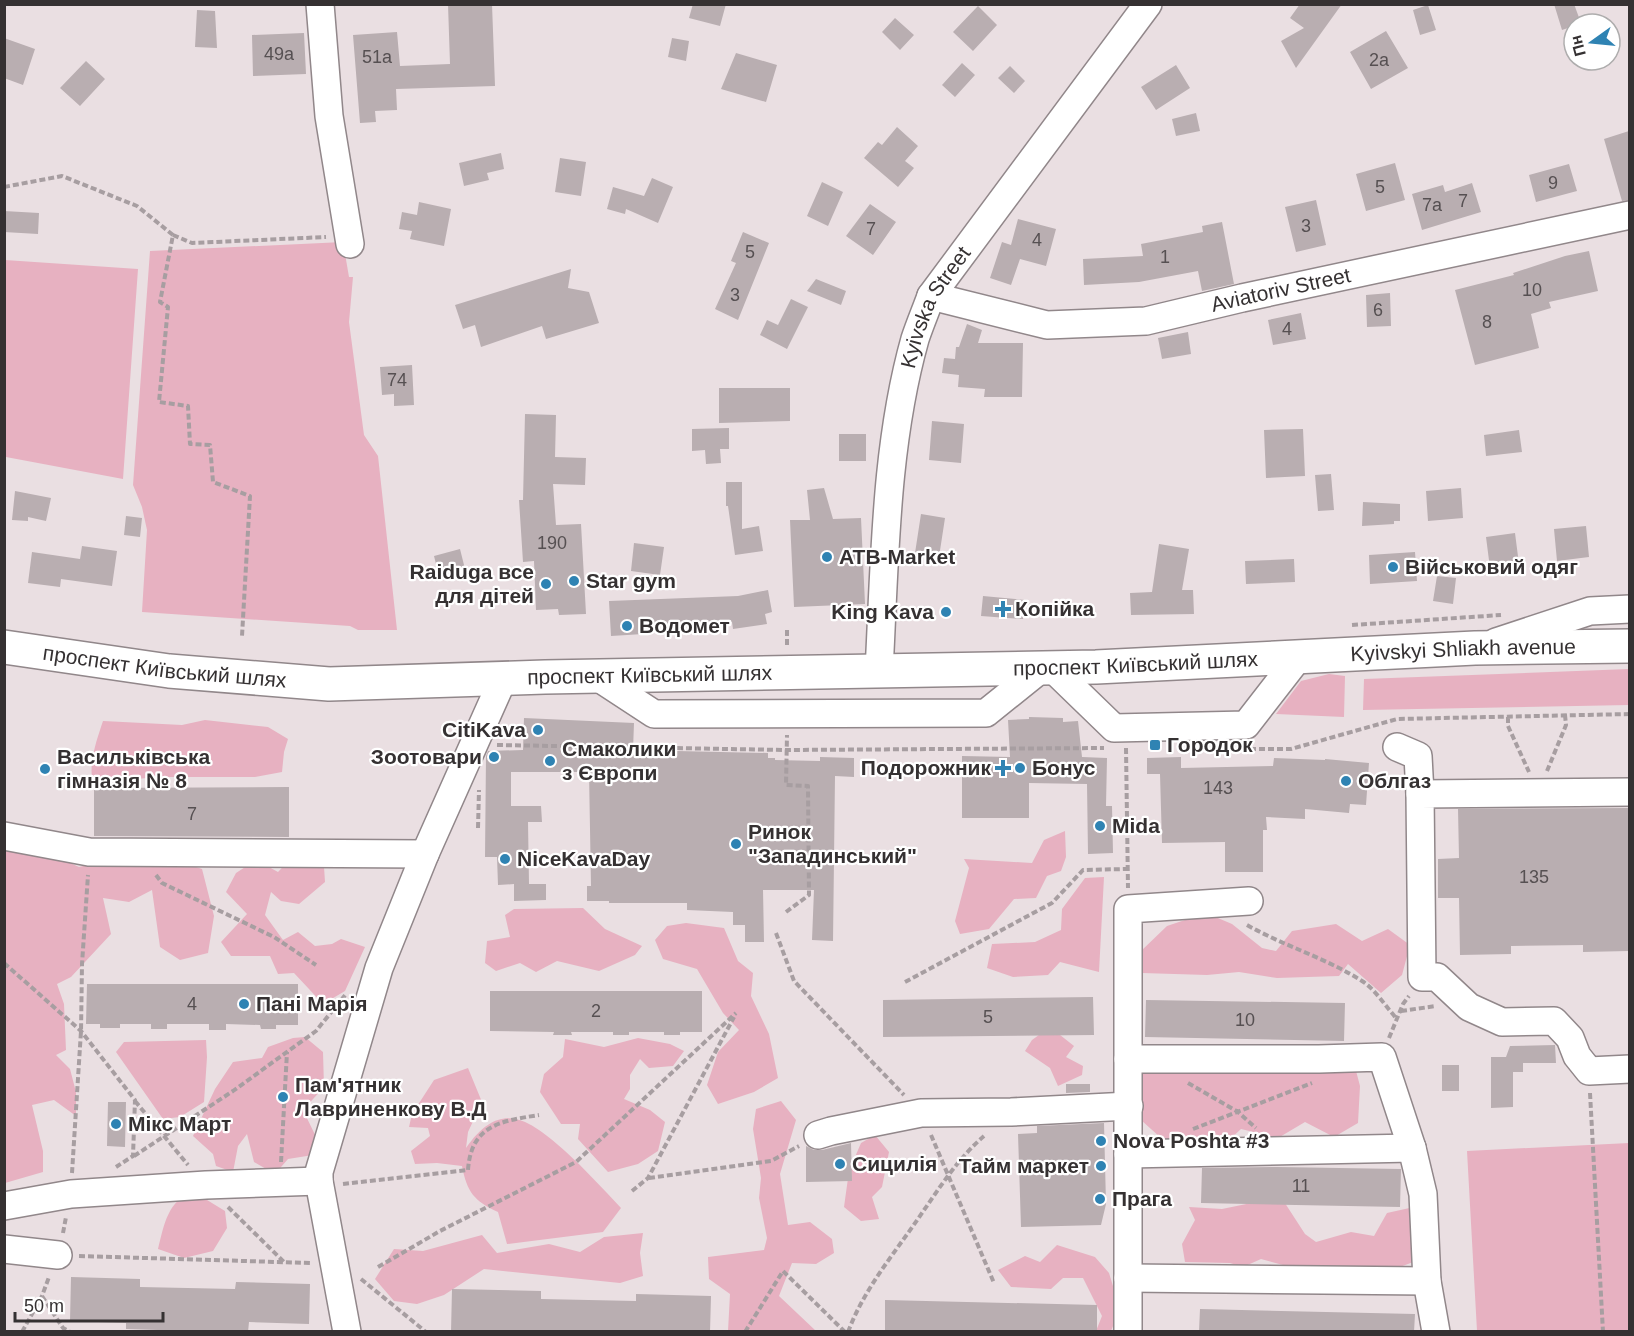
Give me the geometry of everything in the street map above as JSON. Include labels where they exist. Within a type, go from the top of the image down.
[{"type":"main road","name":"проспект Київський шлях","points":[[4,646],[170,671],[329,684],[596,676],[1047,668],[1298,658]]},
{"type":"main road","name":"Kyivskyi Shliakh avenue","points":[[1298,658],[1475,648],[1629,646]]},
{"type":"street","points":[[320,4],[330,116],[349,240]]},
{"type":"street","name":"Kyivska Street","points":[[879,671],[888,486],[905,379],[916,337],[931,296],[1148,4]]},
{"type":"street","name":"Aviatoriv Street","points":[[931,296],[1047,325],[1146,321],[1242,298],[1629,215]]},
{"type":"street","points":[[1475,648],[1590,611],[1629,609]]},
{"type":"street","points":[[596,676],[654,714],[986,713],[1047,668],[1114,728],[1246,725],[1298,658]]},
{"type":"street","points":[[347,1332],[334,1263],[329,1182],[319,1173],[379,968],[425,854],[503,679]]},
{"type":"street","points":[[1397,747],[1418,756],[1422,977],[1437,977],[1469,1007],[1502,1022],[1554,1021],[1570,1038],[1577,1056],[1589,1071],[1629,1069]]},
{"type":"street","points":[[1420,794],[1539,791],[1629,792]]},
{"type":"street","points":[[4,836],[89,852],[425,854]]},
{"type":"street","points":[[1128,1332],[1128,909],[1250,901]]},
{"type":"street","points":[[1128,1059],[1382,1057],[1412,1148],[1423,1194],[1427,1281],[1436,1332]]},
{"type":"street","points":[[818,1135],[921,1113],[1011,1112],[1129,1106]]},
{"type":"street","points":[[1128,1154],[1412,1148]]},
{"type":"street","points":[[4,1206],[71,1194],[206,1185],[329,1182]]},
{"type":"street","points":[[4,1249],[58,1255]]},
{"type":"street","points":[[1128,1278],[1427,1281]]},
{"type":"path","points":[[4,187],[62,176],[136,206],[172,235],[192,243],[349,240]]},
{"type":"path","points":[[172,235],[160,302],[168,307],[159,402],[188,406],[190,444],[210,445],[213,482],[250,496],[242,636]]},
{"type":"path","points":[[1352,625],[1509,614]]},
{"type":"path","points":[[787,630],[787,648]]},
{"type":"path","points":[[1244,749],[1291,749],[1397,719],[1629,714]]},
{"type":"path","points":[[1539,791],[1566,725],[1565,715]]},
{"type":"path","points":[[1508,717],[1508,726],[1539,791]]},
{"type":"path","points":[[493,745],[786,750],[1114,748]]},
{"type":"path","points":[[1128,909],[1125,747],[1137,748]]},
{"type":"path","points":[[786,750],[786,785],[808,786],[809,896],[786,912]]},
{"type":"path","points":[[22,1332],[42,1296],[58,1255],[71,1194],[89,852]]},
{"type":"path","points":[[138,852],[162,883],[274,937],[316,965]]},
{"type":"path","points":[[904,982],[1053,903],[1083,870],[1127,869]]},
{"type":"path","points":[[1210,903],[1271,938],[1293,946],[1364,982],[1397,1019]]},
{"type":"path","points":[[4,963],[81,1030],[135,1100],[134,1156]]},
{"type":"path","points":[[107,1173],[174,1131],[316,1031],[350,990]]},
{"type":"path","points":[[1382,1057],[1403,1004]]},
{"type":"path","points":[[378,1267],[440,1231],[576,1162],[736,1013],[648,1178],[632,1191]]},
{"type":"path","points":[[280,1182],[287,1052]]},
{"type":"path","points":[[1186,1082],[1238,1112],[1282,1151]]},
{"type":"path","points":[[1183,1133],[1315,1082]]},
{"type":"path","points":[[1591,1104],[1603,1332]]},
{"type":"path","points":[[745,1332],[783,1271],[847,1332],[857,1308],[878,1275],[948,1175],[967,1151],[1011,1112]]},
{"type":"path","points":[[329,1182],[468,1170],[470,1152],[481,1135],[502,1121],[538,1115]]},
{"type":"path","points":[[648,1178],[771,1161],[818,1135]]},
{"type":"path","points":[[58,1255],[343,1263],[377,1294],[426,1332]]},
{"type":"path","points":[[42,1296],[63,1328],[70,1332]]},
{"type":"shaded area","points":[[343,242],[349,277],[353,277],[349,322],[364,435],[378,456],[397,630],[358,630],[350,626],[142,612],[147,530],[142,507],[133,485],[150,251]]},
{"type":"shaded area","points":[[5,260],[138,269],[123,479],[6,457],[5,462]]},
{"type":"shaded area","points":[[1629,669],[1629,705],[1363,710],[1364,679]]},
{"type":"shaded area","points":[[1329,674],[1345,676],[1344,717],[1276,714],[1301,681]]},
{"type":"shaded area","points":[[205,720],[268,727],[288,739],[282,772],[255,777],[158,777],[93,783],[92,760],[103,721],[182,725]]},
{"type":"shaded area","points":[[1065,831],[1066,857],[1061,871],[1047,876],[1036,898],[1014,899],[989,929],[960,934],[955,921],[969,868],[964,859],[1032,863],[1044,840]]},
{"type":"shaded area","points":[[5,842],[46,852],[79,867],[100,862],[131,860],[150,867],[167,857],[202,869],[214,916],[208,953],[180,960],[160,947],[152,890],[129,902],[103,898],[111,934],[71,977],[57,984],[64,1004],[66,1050],[56,1055],[70,1069],[76,1092],[76,1116],[54,1100],[32,1105],[43,1151],[43,1172],[5,1183]]},
{"type":"shaded area","points":[[303,846],[324,867],[325,882],[299,904],[281,901],[271,892],[265,915],[283,940],[298,932],[315,946],[332,944],[341,939],[365,947],[345,991],[323,1004],[294,973],[278,974],[270,956],[231,956],[221,942],[247,914],[226,892],[236,873],[256,860],[278,872]]},
{"type":"shaded area","points":[[1104,877],[1099,972],[1060,962],[1048,975],[1013,977],[987,968],[992,944],[1035,942],[1061,930],[1062,909],[1085,878]]},
{"type":"shaded area","points":[[583,908],[605,929],[642,946],[635,955],[599,971],[557,961],[536,972],[520,963],[496,971],[485,963],[487,941],[510,937],[505,915],[514,909]]},
{"type":"shaded area","points":[[1206,913],[1232,924],[1262,948],[1276,951],[1292,931],[1336,924],[1362,941],[1388,929],[1410,945],[1402,975],[1381,993],[1348,964],[1339,976],[1277,978],[1239,972],[1207,975],[1142,973],[1140,952],[1167,926]]},
{"type":"shaded area","points":[[686,923],[724,928],[738,961],[753,973],[751,996],[769,1034],[778,1078],[754,1092],[718,1104],[707,1085],[718,1052],[739,1030],[723,1013],[697,969],[663,959],[655,940],[667,926]]},
{"type":"shaded area","points":[[1050,1027],[1074,1046],[1066,1057],[1083,1066],[1082,1075],[1058,1086],[1050,1068],[1025,1051],[1032,1040]]},
{"type":"shaded area","points":[[305,1037],[323,1052],[324,1087],[303,1110],[319,1143],[313,1155],[288,1159],[275,1174],[254,1162],[247,1134],[238,1146],[233,1172],[216,1166],[213,1154],[193,1136],[215,1089],[233,1062],[262,1058],[268,1047],[293,1038]]},
{"type":"shaded area","points":[[638,1038],[670,1044],[684,1051],[673,1066],[649,1068],[640,1059],[630,1075],[630,1089],[624,1099],[650,1110],[665,1122],[658,1151],[638,1164],[608,1172],[578,1139],[580,1124],[561,1124],[540,1092],[544,1074],[563,1057],[565,1039],[604,1047]]},
{"type":"shaded area","points":[[206,1040],[204,1102],[180,1117],[163,1119],[116,1052],[124,1042]]},
{"type":"shaded area","points":[[1350,1048],[1360,1086],[1358,1123],[1334,1137],[1305,1122],[1278,1138],[1241,1129],[1228,1141],[1171,1147],[1141,1120],[1140,1075],[1161,1049],[1248,1073],[1281,1051]]},
{"type":"shaded area","points":[[468,1068],[482,1102],[468,1132],[466,1148],[478,1133],[491,1123],[503,1119],[514,1119],[539,1130],[572,1158],[621,1208],[603,1232],[507,1244],[498,1212],[483,1204],[473,1195],[466,1183],[462,1166],[437,1163],[415,1164],[411,1151],[430,1136],[428,1128],[409,1127],[412,1114],[434,1080]]},
{"type":"shaded area","points":[[781,1101],[796,1120],[780,1174],[788,1225],[810,1222],[832,1239],[834,1253],[816,1264],[792,1263],[779,1296],[816,1331],[728,1331],[730,1294],[709,1279],[708,1257],[764,1250],[767,1238],[759,1198],[761,1178],[753,1129],[756,1109]]},
{"type":"shaded area","points":[[875,1135],[889,1152],[882,1187],[872,1197],[879,1219],[861,1221],[844,1207],[849,1171],[861,1143]]},
{"type":"shaded area","points":[[1629,1143],[1629,1331],[1477,1331],[1467,1151]]},
{"type":"shaded area","points":[[194,1192],[225,1211],[227,1228],[213,1251],[184,1258],[158,1249],[168,1214],[178,1200]]},
{"type":"shaded area","points":[[1281,1197],[1305,1234],[1316,1242],[1351,1232],[1374,1236],[1387,1213],[1414,1207],[1416,1261],[1381,1274],[1305,1271],[1261,1259],[1243,1267],[1230,1263],[1185,1262],[1182,1244],[1195,1220],[1189,1207],[1222,1209]]},
{"type":"shaded area","points":[[643,1233],[640,1253],[643,1276],[620,1283],[484,1269],[444,1295],[417,1304],[394,1301],[375,1279],[394,1249],[423,1251],[482,1235],[497,1253],[549,1244],[580,1252],[604,1237]]},
{"type":"shaded area","points":[[1057,1245],[1095,1257],[1109,1273],[1120,1309],[1111,1331],[1096,1331],[1102,1316],[1083,1278],[1063,1278],[1051,1289],[1011,1287],[998,1270],[1025,1256],[1040,1262]]},
{"type":"building","points":[[448,4],[492,4],[495,86],[396,89],[397,110],[375,111],[376,122],[360,123],[353,35],[397,32],[400,66],[450,64]]},
{"type":"building","points":[[693,4],[726,4],[720,26],[689,18]]},
{"type":"building","points":[[1300,4],[1342,4],[1296,68],[1281,41],[1304,28],[1290,18]]},
{"type":"building","points":[[1554,4],[1574,4],[1577,12],[1562,12],[1562,30]]},
{"type":"building","points":[[1428,5],[1436,30],[1420,35],[1413,10]]},
{"type":"building","points":[[978,6],[997,25],[973,51],[953,32]]},
{"type":"building","points":[[197,10],[215,11],[217,48],[195,47]]},
{"type":"building","points":[[895,18],[914,35],[900,50],[882,32]]},
{"type":"building","points":[[1386,31],[1408,68],[1371,89],[1350,52]]},
{"type":"building","points":[[304,33],[306,74],[253,76],[252,35]]},
{"type":"building","points":[[4,38],[35,49],[23,85],[4,78]]},
{"type":"building","points":[[672,38],[689,41],[686,61],[668,57]]},
{"type":"building","points":[[736,53],[777,65],[766,102],[721,89]]},
{"type":"building","points":[[86,61],[105,79],[80,106],[60,88]]},
{"type":"building","points":[[962,63],[975,75],[955,97],[942,85]]},
{"type":"building","points":[[1176,65],[1190,88],[1156,110],[1141,87]]},
{"type":"building","points":[[1010,66],[1025,81],[1014,93],[998,78]]},
{"type":"building","points":[[1196,113],[1200,131],[1176,136],[1172,119]]},
{"type":"building","points":[[897,127],[918,146],[905,161],[914,168],[898,187],[864,158],[878,142],[882,145]]},
{"type":"building","points":[[1629,131],[1629,200],[1622,201],[1604,139]]},
{"type":"building","points":[[501,153],[504,169],[487,173],[489,180],[464,186],[459,163]]},
{"type":"building","points":[[560,158],[586,162],[581,196],[555,192]]},
{"type":"building","points":[[1395,163],[1405,200],[1366,211],[1356,174]]},
{"type":"building","points":[[1569,164],[1577,191],[1536,202],[1529,175]]},
{"type":"building","points":[[652,178],[673,187],[658,223],[626,209],[625,214],[607,209],[613,187],[644,196]]},
{"type":"building","points":[[822,182],[843,192],[828,226],[807,216]]},
{"type":"building","points":[[1472,183],[1481,212],[1422,230],[1412,194],[1443,185],[1445,192]]},
{"type":"building","points":[[1316,200],[1326,245],[1296,252],[1285,207]]},
{"type":"building","points":[[419,202],[451,209],[444,246],[410,239],[412,231],[399,229],[402,212],[417,215]]},
{"type":"building","points":[[870,204],[896,222],[873,255],[846,236]]},
{"type":"building","points":[[4,211],[39,213],[38,234],[4,232]]},
{"type":"building","points":[[1018,219],[1056,229],[1046,266],[1020,259],[1011,285],[990,278],[1002,242],[1011,245]]},
{"type":"building","points":[[1222,222],[1234,284],[1202,291],[1198,271],[1139,282],[1084,285],[1083,259],[1143,256],[1141,244],[1203,232],[1202,226]]},
{"type":"building","points":[[743,232],[769,243],[738,320],[715,309],[736,263],[731,261]]},
{"type":"building","points":[[1589,251],[1598,291],[1549,302],[1551,308],[1531,314],[1539,348],[1475,365],[1455,290],[1514,275],[1513,273],[1565,256]]},
{"type":"building","points":[[571,269],[568,288],[589,292],[599,323],[546,339],[542,326],[481,347],[475,325],[463,329],[455,305]]},
{"type":"building","points":[[816,279],[846,291],[841,305],[807,291]]},
{"type":"building","points":[[1390,293],[1391,326],[1367,327],[1366,295]]},
{"type":"building","points":[[791,299],[808,307],[787,349],[760,335],[767,320],[778,325]]},
{"type":"building","points":[[1301,313],[1306,339],[1273,345],[1268,320]]},
{"type":"building","points":[[967,324],[982,330],[978,343],[1023,343],[1022,397],[984,397],[985,389],[958,387],[959,375],[942,373],[944,358],[955,359],[956,347],[959,347]]},
{"type":"building","points":[[1188,332],[1191,354],[1162,359],[1158,338]]},
{"type":"building","points":[[412,365],[414,405],[394,406],[394,394],[382,395],[380,367]]},
{"type":"building","points":[[719,388],[790,388],[790,421],[719,423]]},
{"type":"building","points":[[525,414],[556,415],[555,457],[586,458],[585,485],[553,484],[556,525],[581,524],[586,614],[559,615],[558,609],[536,610],[534,561],[523,562],[519,500],[523,500]]},
{"type":"building","points":[[932,421],[964,424],[961,463],[929,460]]},
{"type":"building","points":[[729,428],[729,449],[720,449],[721,463],[706,464],[705,450],[692,451],[692,429]]},
{"type":"building","points":[[1303,429],[1305,476],[1266,478],[1264,430]]},
{"type":"building","points":[[1519,430],[1522,452],[1486,456],[1484,435]]},
{"type":"building","points":[[839,434],[866,434],[866,461],[839,461]]},
{"type":"building","points":[[1331,474],[1334,510],[1318,511],[1315,475]]},
{"type":"building","points":[[726,482],[742,482],[742,529],[759,526],[763,551],[735,555],[728,506],[726,506]]},
{"type":"building","name":"ATB-Market","points":[[824,488],[833,519],[861,518],[865,604],[794,607],[790,520],[810,520],[807,490]]},
{"type":"building","points":[[1461,488],[1463,518],[1428,521],[1426,491]]},
{"type":"building","points":[[15,491],[51,498],[46,521],[28,517],[28,521],[12,520]]},
{"type":"building","points":[[1363,502],[1400,504],[1400,521],[1394,521],[1394,524],[1362,526]]},
{"type":"building","points":[[921,514],[945,518],[939,557],[915,553]]},
{"type":"building","points":[[126,516],[142,518],[140,537],[124,535]]},
{"type":"building","points":[[1586,526],[1589,557],[1557,561],[1554,529]]},
{"type":"building","points":[[1515,533],[1520,572],[1491,576],[1486,537]]},
{"type":"building","points":[[634,543],[664,547],[660,575],[631,571]]},
{"type":"building","points":[[1159,544],[1189,549],[1182,590],[1193,590],[1194,614],[1131,615],[1130,593],[1152,592]]},
{"type":"building","points":[[82,546],[117,551],[112,586],[61,579],[60,587],[28,583],[32,552],[80,559]]},
{"type":"building","points":[[460,549],[466,573],[440,580],[434,556]]},
{"type":"building","name":"Військовий одяг","points":[[1415,552],[1417,581],[1370,584],[1369,555]]},
{"type":"building","points":[[1294,559],[1295,582],[1246,584],[1245,561]]},
{"type":"building","points":[[1437,576],[1456,578],[1453,604],[1433,601]]},
{"type":"building","points":[[768,590],[772,612],[765,614],[767,624],[733,629],[732,622],[643,626],[643,634],[611,636],[609,601],[738,596]]},
{"type":"building","name":"Копійка","points":[[983,596],[1025,600],[1023,619],[981,616]]},
{"type":"building","points":[[1029,717],[1063,718],[1063,722],[1078,721],[1082,757],[1107,758],[1106,806],[1112,806],[1113,853],[1088,854],[1087,784],[1029,783],[1029,818],[962,818],[962,756],[1010,757],[1008,720],[1029,719]]},
{"type":"building","points":[[524,718],[634,723],[633,750],[768,753],[768,758],[775,758],[775,760],[820,761],[820,757],[854,758],[854,777],[835,776],[833,941],[812,940],[814,890],[763,890],[764,942],[745,942],[745,925],[733,925],[733,912],[687,910],[687,903],[587,901],[587,886],[591,886],[589,772],[511,772],[511,806],[541,806],[542,822],[528,822],[529,884],[546,884],[546,900],[514,901],[514,884],[498,885],[497,857],[485,857],[486,756],[488,751],[523,750]]},
{"type":"building","points":[[1181,757],[1181,768],[1273,766],[1274,758],[1369,763],[1366,805],[1350,804],[1349,813],[1305,809],[1305,819],[1266,817],[1267,830],[1263,830],[1263,872],[1225,872],[1225,842],[1162,843],[1160,774],[1147,774],[1147,758]]},
{"type":"building","points":[[289,787],[289,837],[94,836],[94,788]]},
{"type":"building","points":[[1629,808],[1629,951],[1583,952],[1583,945],[1511,946],[1511,954],[1460,955],[1459,898],[1438,898],[1438,859],[1459,858],[1458,809]]},
{"type":"building","points":[[87,984],[298,984],[298,1025],[276,1025],[276,1029],[261,1029],[260,1025],[226,1024],[226,1030],[209,1030],[209,1024],[167,1024],[167,1029],[151,1029],[151,1024],[120,1024],[120,1028],[100,1028],[100,1024],[86,1024]]},
{"type":"building","points":[[490,991],[702,991],[702,1032],[664,1035],[664,1032],[629,1032],[629,1035],[613,1035],[613,1032],[571,1032],[572,1035],[553,1035],[554,1032],[490,1031]]},
{"type":"building","points":[[1093,997],[1094,1035],[883,1037],[883,1000]]},
{"type":"building","points":[[1146,1000],[1345,1003],[1344,1041],[1145,1037]]},
{"type":"building","points":[[1555,1045],[1556,1063],[1523,1063],[1523,1072],[1513,1072],[1513,1107],[1491,1108],[1491,1057],[1506,1057],[1510,1046]]},
{"type":"building","points":[[1442,1065],[1459,1065],[1459,1091],[1442,1091]]},
{"type":"building","points":[[1066,1084],[1090,1084],[1090,1092],[1066,1093]]},
{"type":"building","name":"Мікс Март","points":[[108,1102],[126,1102],[125,1147],[107,1146]]},
{"type":"building","points":[[1104,1123],[1106,1204],[1101,1225],[1021,1227],[1018,1134],[1037,1133],[1037,1126]]},
{"type":"building","points":[[851,1143],[852,1181],[806,1182],[806,1146],[814,1150],[822,1150]]},
{"type":"building","points":[[1202,1168],[1401,1169],[1400,1207],[1201,1203]]},
{"type":"building","points":[[71,1277],[140,1279],[140,1287],[235,1289],[236,1282],[310,1284],[309,1324],[249,1322],[248,1332],[221,1332],[126,1329],[126,1323],[70,1321]]},
{"type":"building","points":[[452,1289],[541,1291],[541,1299],[636,1301],[636,1294],[711,1296],[710,1332],[451,1332]]},
{"type":"building","points":[[885,1300],[1097,1305],[1097,1332],[885,1332]]},
{"type":"building","points":[[1200,1309],[1415,1314],[1414,1332],[1199,1332]]},
{"type":"place","name":"ATB-Market","points":[[827,557]]},
{"type":"place","name":"Військовий одяг","points":[[1393,567]]},
{"type":"place","name":"Star gym","points":[[574,581]]},
{"type":"place","name":"Raiduga все для дітей","points":[[546,584]]},
{"type":"place","name":"Копійка","points":[[1003,609]]},
{"type":"place","name":"King Kava","points":[[946,612]]},
{"type":"place","name":"Водомет","points":[[627,626]]},
{"type":"place","name":"CitiKava","points":[[538,730]]},
{"type":"place","name":"Городок","points":[[1155,745]]},
{"type":"place","name":"Зоотовари","points":[[494,757]]},
{"type":"place","name":"Смаколики з Європи","points":[[550,761]]},
{"type":"place","name":"Подорожник","points":[[1003,768]]},
{"type":"place","name":"Бонус","points":[[1020,768]]},
{"type":"place","name":"Васильківська гімназія № 8","points":[[45,769]]},
{"type":"place","name":"Облгаз","points":[[1346,781]]},
{"type":"place","name":"Mida","points":[[1100,826]]},
{"type":"place","name":"Ринок \"Западинський\"","points":[[736,844]]},
{"type":"place","name":"NiceKavaDay","points":[[505,859]]},
{"type":"place","name":"Панi Марiя","points":[[244,1004]]},
{"type":"place","name":"Пам'ятник Лавриненкову В.Д","points":[[283,1097]]},
{"type":"place","name":"Мікс Март","points":[[116,1124]]},
{"type":"place","name":"Nova Poshta #3","points":[[1101,1141]]},
{"type":"place","name":"Сицилія","points":[[840,1164]]},
{"type":"place","name":"Тайм маркет","points":[[1101,1166]]},
{"type":"place","name":"Прага","points":[[1100,1199]]}]
